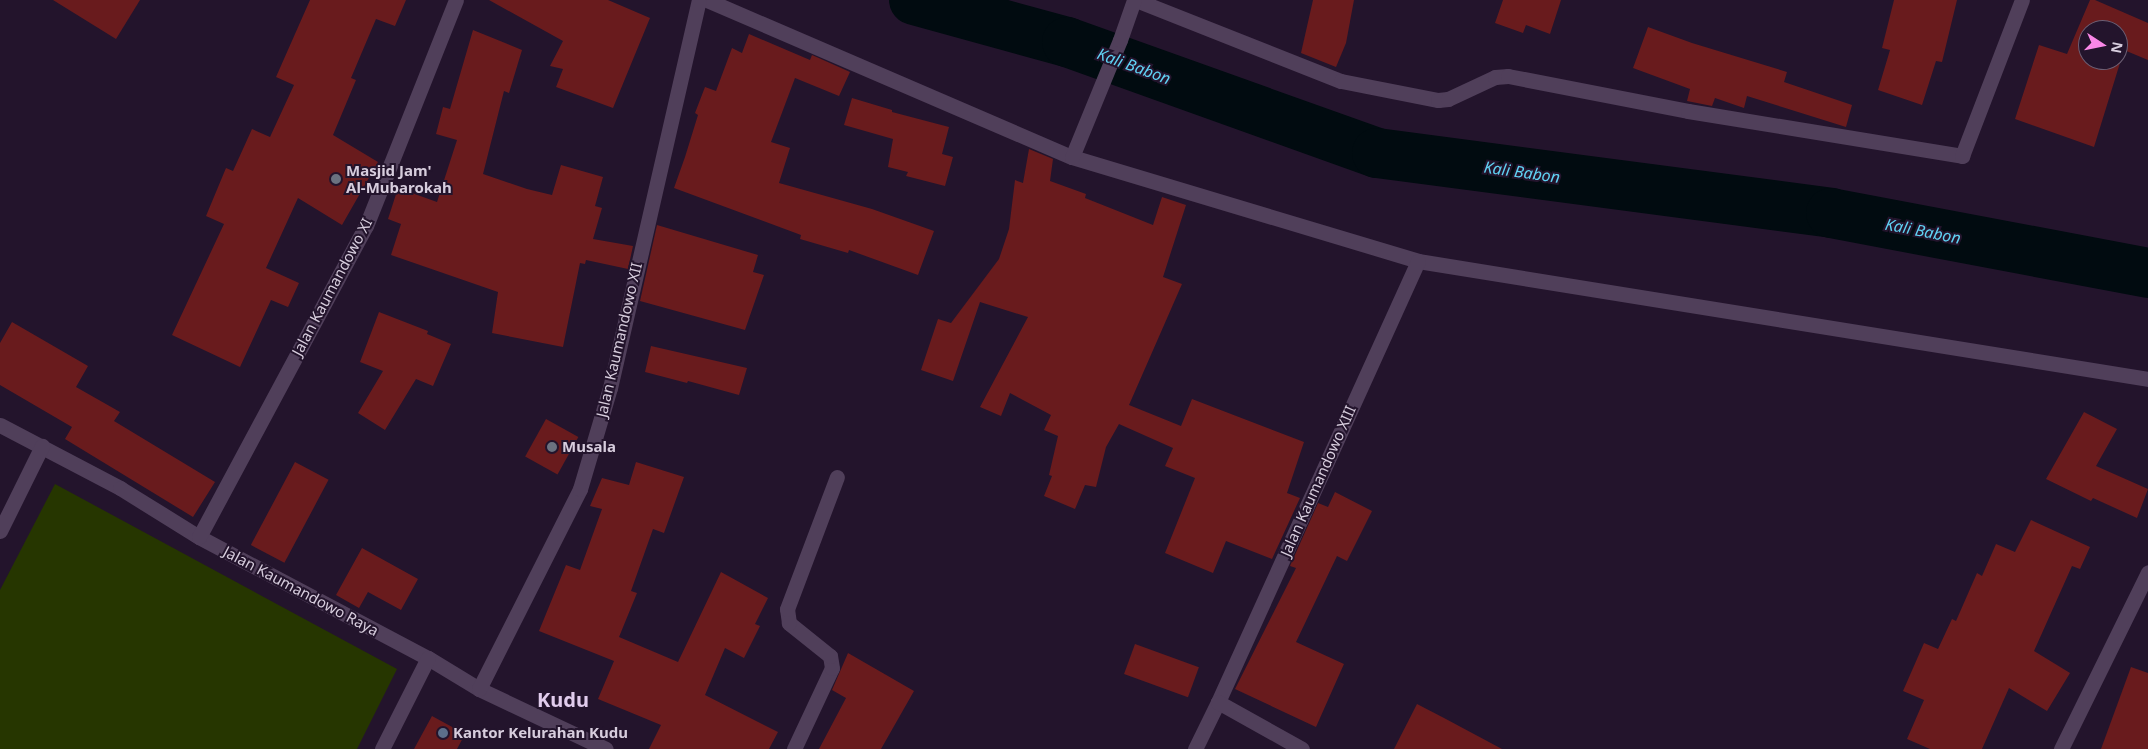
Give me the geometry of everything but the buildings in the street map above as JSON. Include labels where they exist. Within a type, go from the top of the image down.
[{"type":"street","name":"Jalan Kaumandowo XI","points":[[199,537],[366,226],[456,0]]},
{"type":"street","name":"Jalan Kaumandowo XII","points":[[479,689],[580,490],[610,388],[633,278],[699,0]]},
{"type":"street","points":[[707,0],[1074,153],[1418,261],[2148,379]]},
{"type":"street","points":[[1074,153],[1135,0],[1341,81],[1438,100],[1448,99],[1495,77],[1508,76],[1698,112],[1962,156],[2022,0]]},
{"type":"street","name":"Jalan Kaumandowo XIII","points":[[1218,702],[1418,261]]},
{"type":"street","name":"Jalan Kaumandowo Raya","points":[[0,425],[120,488],[199,537],[428,658],[479,689],[600,748]]},
{"type":"street","points":[[0,531],[42,446]]},
{"type":"street","points":[[794,749],[832,668],[830,656],[789,623],[787,608],[837,476]]},
{"type":"street","points":[[2062,749],[2148,572]]},
{"type":"street","points":[[382,749],[428,658]]},
{"type":"street","points":[[1195,749],[1218,702],[1302,749]]},
{"type":"green space","points":[[55,484],[397,669],[357,749],[0,749],[0,590]]},
{"type":"waterway","name":"Kali Babon","points":[[914,0],[1067,42],[1377,153],[1831,213],[2148,273]]},
{"type":"place","name":"Masjid Jam' Al-Mubarokah","points":[[336,179]]},
{"type":"place","name":"Musala","points":[[552,447]]},
{"type":"place","name":"Kantor Kelurahan Kudu","points":[[443,733]]},
{"type":"district","name":"Kudu","points":[[563,699]]}]
